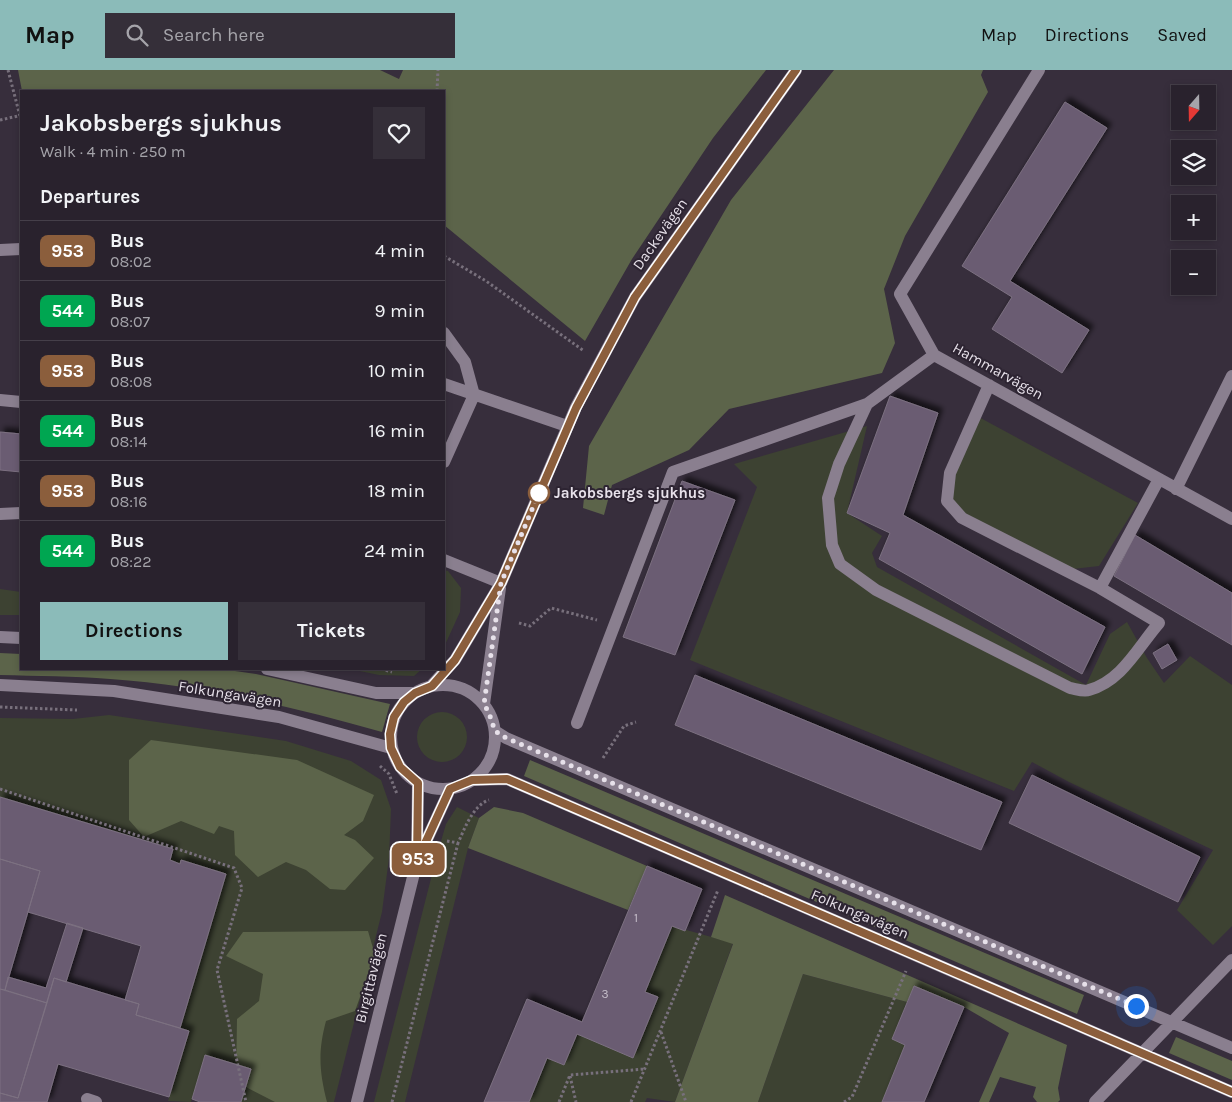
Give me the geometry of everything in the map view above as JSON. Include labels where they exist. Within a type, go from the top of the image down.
[{"type":"street","name":"Dackevägen","points":[[432,686],[455,660],[501,583],[567,426],[635,297],[796,70]]},
{"type":"street","name":"Hammarvägen","points":[[1039,70],[900,294],[934,355],[1232,520]]},
{"type":"street","points":[[0,250],[20,248]]},
{"type":"street","points":[[445,335],[465,362],[474,395],[456,431],[445,459]]},
{"type":"street","points":[[577,723],[673,472],[867,404],[934,355]]},
{"type":"street","points":[[1176,489],[1232,376]]},
{"type":"street","points":[[445,384],[567,426]]},
{"type":"street","points":[[867,404],[839,464],[828,498],[832,545],[840,564],[876,590],[1070,688],[1087,691],[1109,681],[1125,667],[1159,623],[1100,588],[962,518],[947,501],[950,473],[989,385]]},
{"type":"street","points":[[0,400],[20,402]]},
{"type":"street","points":[[445,426],[456,431]]},
{"type":"street","points":[[1100,588],[1159,479]]},
{"type":"street","points":[[0,514],[20,513]]},
{"type":"street","points":[[445,560],[501,583]]},
{"type":"street","name":"Dackevägen","points":[[484,704],[501,583]]},
{"type":"street","points":[[0,637],[20,638]]},
{"type":"street","name":"Folkungavägen","points":[[272,670],[376,693],[415,693]]},
{"type":"street","name":"Folkungavägen","points":[[0,685],[124,693],[279,718],[391,748]]},
{"type":"street","points":[[432,686],[460,688],[470,692],[484,704],[495,731],[491,757],[485,768],[472,780],[450,789],[436,789],[418,783],[400,767],[391,748],[390,734],[394,717],[404,702],[415,693],[432,686]]},
{"type":"street","name":"Folkungavägen","points":[[495,731],[506,738],[1232,1048]]},
{"type":"street","name":"Folkungavägen","points":[[472,780],[507,779],[1232,1092]]},
{"type":"street","name":"Birgittavägen","points":[[417,861],[418,783]]},
{"type":"street","name":"Birgittavägen","points":[[357,1102],[417,861],[450,789]]},
{"type":"street","points":[[1095,1102],[1232,960]]},
{"type":"path","points":[[8,70],[20,119]]},
{"type":"path","points":[[437,90],[438,70]]},
{"type":"path","points":[[0,120],[18,116]]},
{"type":"path","points":[[445,257],[486,280],[600,363]]},
{"type":"path","points":[[519,623],[530,626],[551,608],[555,608],[614,625]]},
{"type":"path","points":[[0,707],[68,711],[87,710]]},
{"type":"path","points":[[600,763],[624,726],[636,722]]},
{"type":"path","points":[[377,763],[389,774],[397,796]]},
{"type":"path","points":[[0,789],[234,868],[242,888],[217,970],[246,1102]]},
{"type":"path","points":[[392,1102],[458,844],[469,820],[485,802],[493,799]]},
{"type":"path","points":[[429,836],[458,844]]},
{"type":"path","points":[[631,1102],[718,889]]},
{"type":"path","points":[[844,1102],[852,1097],[906,970]]},
{"type":"path","points":[[660,1031],[686,1102]]},
{"type":"path","points":[[570,1075],[645,1069]]},
{"type":"path","points":[[559,1102],[570,1075]]},
{"type":"path","points":[[570,1075],[576,1102]]},
{"type":"green space","points":[[18,70],[380,70],[399,79],[403,70],[766,70],[713,138],[632,259],[585,341],[445,226],[445,90],[22,90]]},
{"type":"green space","points":[[834,70],[983,70],[981,75],[988,92],[905,236],[884,289],[895,343],[882,373],[729,409],[689,450],[612,485],[604,515],[583,508],[589,446],[731,200]]},
{"type":"green space","points":[[975,415],[1138,503],[1099,566],[1064,570],[962,518],[947,501]]},
{"type":"green space","points":[[867,426],[847,513],[882,536],[872,553],[877,567],[1086,685],[1110,634],[1127,622],[1147,658],[1164,683],[1190,656],[1232,685],[1232,926],[1213,945],[1177,910],[1213,850],[1069,782],[1032,762],[1014,791],[690,660],[757,487],[734,464]]},
{"type":"green space","points":[[445,570],[448,571],[461,588],[460,612],[445,645]]},
{"type":"green space","points":[[0,589],[20,592],[20,615],[0,615]]},
{"type":"green space","points":[[0,653],[20,654],[20,670],[228,670],[256,674],[390,704],[382,732],[247,698],[179,686],[96,678],[0,675]]},
{"type":"green space","points":[[355,670],[421,670],[414,676],[379,675]]},
{"type":"green space","points":[[442,712],[456,716],[463,723],[467,737],[463,751],[456,758],[442,762],[428,758],[421,751],[417,737],[421,723],[428,716]]},
{"type":"green space","points":[[109,715],[286,741],[351,761],[381,780],[391,809],[389,858],[382,912],[334,1102],[241,1102],[205,1056],[191,1102],[168,1101],[189,1031],[180,1028],[225,874],[181,860],[180,864],[170,860],[173,849],[0,797],[0,718],[73,719]]},
{"type":"green space","points":[[151,740],[297,760],[374,795],[363,821],[344,835],[355,840],[374,858],[345,890],[330,889],[306,870],[286,862],[258,877],[235,855],[234,831],[219,826],[214,834],[181,821],[144,837],[129,820],[129,760]]},
{"type":"green space","points":[[530,760],[1084,995],[1077,1014],[524,776]]},
{"type":"green space","points":[[457,807],[479,818],[468,848],[405,1102],[374,1102],[437,855],[446,824]]},
{"type":"green space","points":[[494,807],[523,813],[647,866],[628,910],[468,848],[479,818]]},
{"type":"green space","points":[[725,895],[1067,1045],[1058,1088],[1060,1100],[1058,1102],[1037,1102],[1033,1097],[1036,1087],[1000,1077],[989,1102],[979,1102],[1009,1033],[964,1007],[914,986],[907,1002],[803,974],[758,1102],[675,1102],[733,944],[711,937]]},
{"type":"green space","points":[[672,926],[733,943],[675,1102],[647,1098],[645,1102],[529,1102],[547,1058],[564,1065],[577,1034],[633,1057],[658,997],[645,992]]},
{"type":"green space","points":[[368,931],[375,955],[355,1011],[326,1021],[320,1061],[327,1102],[275,1102],[236,1082],[237,1019],[259,1001],[263,974],[226,956],[243,932]]},
{"type":"green space","points":[[803,974],[907,1002],[892,1039],[905,1045],[882,1102],[758,1102]]},
{"type":"green space","points":[[1176,1037],[1232,1061],[1232,1080],[1169,1053]]},
{"type":"building","points":[[1065,102],[1107,128],[1010,281],[1089,330],[1062,373],[992,329],[1012,297],[962,266]]},
{"type":"building","points":[[890,396],[938,413],[903,515],[1105,627],[1082,674],[879,559],[890,533],[847,513]]},
{"type":"building","points":[[0,432],[20,434],[20,472],[0,470]]},
{"type":"building","points":[[682,481],[735,500],[675,655],[623,637]]},
{"type":"building","points":[[1135,535],[1232,593],[1232,645],[1114,576]]},
{"type":"building","points":[[1168,644],[1177,660],[1162,669],[1153,653]]},
{"type":"building","points":[[695,675],[1002,802],[981,850],[675,725]]},
{"type":"building","points":[[1032,775],[1200,857],[1178,902],[1009,823]]},
{"type":"building","points":[[0,797],[173,849],[170,860],[180,864],[181,860],[226,874],[180,1028],[136,1015],[139,1004],[125,1000],[141,946],[28,912],[40,871],[0,859]]},
{"type":"building","points":[[0,859],[40,871],[5,990],[0,989]]},
{"type":"building","points":[[647,866],[702,889],[685,931],[672,926],[645,992],[658,997],[633,1058],[577,1034],[564,1065],[547,1058],[529,1102],[484,1102],[527,999],[582,1022]]},
{"type":"building","points":[[67,923],[83,928],[66,982],[54,978],[47,1003],[5,990],[8,977],[46,988]]},
{"type":"building","points":[[54,978],[139,1004],[136,1015],[189,1031],[169,1097],[58,1064],[47,1102],[0,1102],[0,1093],[18,1098]]},
{"type":"building","points":[[914,986],[964,1007],[924,1102],[882,1102],[905,1045],[892,1039]]},
{"type":"building","points":[[0,989],[47,1003],[18,1098],[0,1093]]},
{"type":"building","points":[[205,1055],[251,1069],[241,1102],[200,1102],[192,1099]]},
{"type":"bus line","name":"953","points":[[796,70],[635,297],[567,426],[501,583],[455,660],[432,686],[415,693],[404,702],[394,717],[390,734],[391,748],[400,767],[418,783],[417,861],[450,789],[472,780],[507,779],[1232,1092]]},
{"type":"place","name":"Jakobsbergs sjukhus","points":[[539,493]]},
{"type":"route","points":[[539,493],[501,583],[484,704],[495,731],[506,738],[1136,1006]]}]
